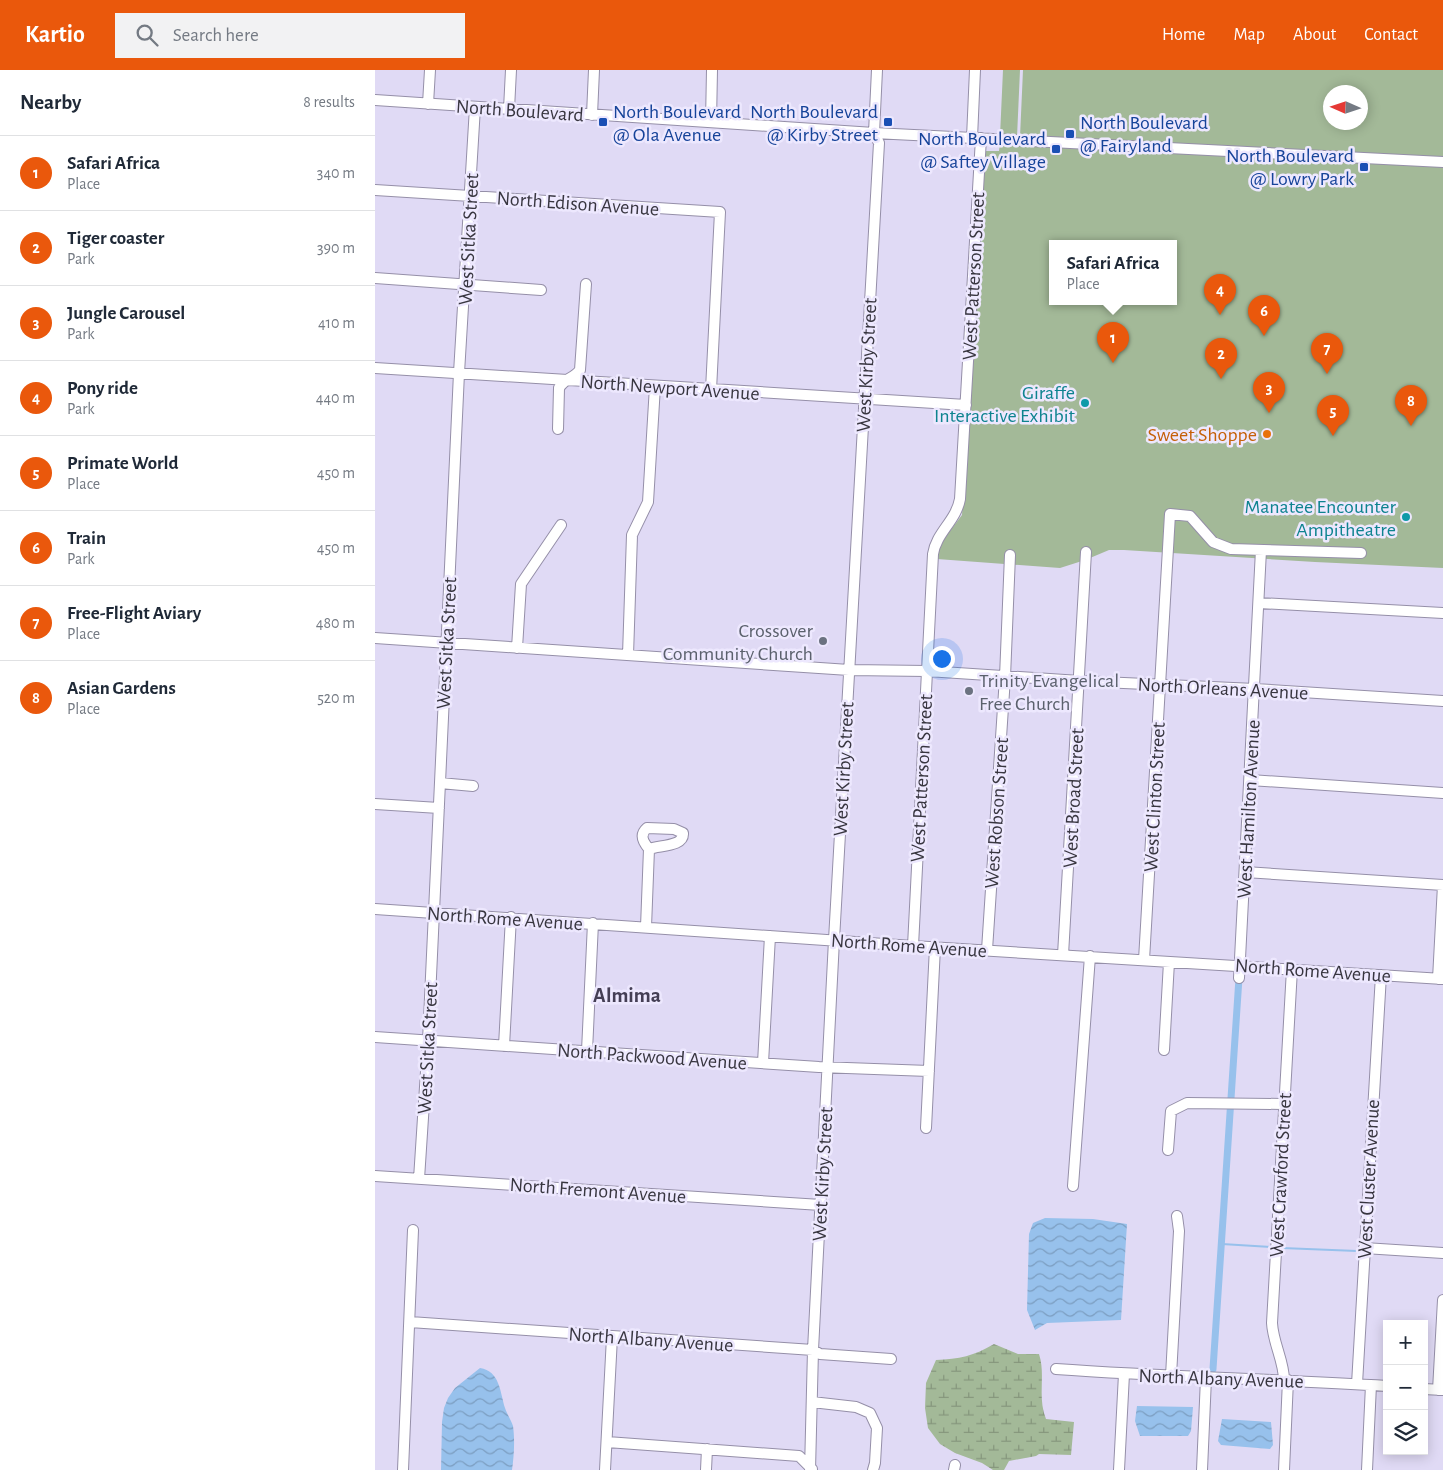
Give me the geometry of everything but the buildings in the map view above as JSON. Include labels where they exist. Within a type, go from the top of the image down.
[{"type":"street","points":[[428,104],[430,70]]},
{"type":"street","points":[[509,110],[511,70]]},
{"type":"street","points":[[592,115],[594,70]]},
{"type":"street","points":[[711,122],[712,70]]},
{"type":"street","name":"West Kirby Street","points":[[811,1469],[813,1350],[827,1067],[879,143],[874,132],[877,70]]},
{"type":"street","name":"West Patterson Street","points":[[913,946],[933,554],[937,540],[953,519],[959,505],[966,405],[976,138],[975,70]]},
{"type":"street","name":"North Boulevard","points":[[375,100],[509,110],[976,138],[1443,162]]},
{"type":"street","name":"West Sitka Street","points":[[419,1179],[428,1041],[459,373],[475,107]]},
{"type":"street","name":"North Edison Avenue","points":[[375,190],[720,212],[711,390]]},
{"type":"street","points":[[375,278],[541,290]]},
{"type":"street","points":[[558,429],[559,388],[565,381],[577,375],[581,370],[586,284]]},
{"type":"street","name":"North Newport Avenue","points":[[375,368],[966,405]]},
{"type":"street","points":[[628,655],[632,535],[648,502],[655,386]]},
{"type":"street","name":"West Clinton Street","points":[[1144,960],[1170,514],[1190,516],[1213,542],[1231,549],[1261,550]]},
{"type":"street","points":[[517,648],[521,584],[561,525]]},
{"type":"street","points":[[1261,550],[1361,553]]},
{"type":"street","name":"West Hamilton Avenue","points":[[1239,978],[1261,550]]},
{"type":"street","name":"West Broad Street","points":[[1063,954],[1086,552]]},
{"type":"street","name":"West Robson Street","points":[[987,950],[1005,677],[1010,556]]},
{"type":"street","points":[[1259,603],[1443,612]]},
{"type":"street","name":"North Orleans Avenue","points":[[375,638],[849,670],[927,671],[1080,682],[1255,689],[1443,701]]},
{"type":"street","points":[[1250,780],[1443,793]]},
{"type":"street","points":[[440,783],[473,786]]},
{"type":"street","points":[[375,804],[439,808]]},
{"type":"street","points":[[646,927],[649,848]]},
{"type":"street","points":[[1245,872],[1443,885],[1441,979]]},
{"type":"street","name":"North Rome Avenue","points":[[375,909],[913,946],[1441,979]]},
{"type":"street","points":[[504,1046],[511,918]]},
{"type":"street","points":[[587,1051],[593,923]]},
{"type":"street","points":[[763,1063],[769,936]]},
{"type":"street","points":[[926,1128],[935,947]]},
{"type":"street","points":[[1073,1186],[1089,956]]},
{"type":"street","points":[[1164,1050],[1169,962]]},
{"type":"street","name":"West Crawford Street","points":[[1284,1470],[1286,1380],[1273,1338],[1272,1323],[1291,969]]},
{"type":"street","name":"West Cluster Avenue","points":[[1357,1384],[1381,975]]},
{"type":"street","name":"North Packwood Avenue","points":[[375,1037],[827,1067],[929,1070]]},
{"type":"street","points":[[1168,1150],[1171,1111],[1187,1103],[1283,1104]]},
{"type":"street","name":"North Fremont Avenue","points":[[375,1176],[821,1205]]},
{"type":"street","points":[[1171,1376],[1179,1231],[1177,1216]]},
{"type":"street","points":[[403,1470],[413,1230]]},
{"type":"street","points":[[1364,1248],[1443,1252]]},
{"type":"street","points":[[1428,1389],[1441,1390],[1443,1300]]},
{"type":"street","name":"North Albany Avenue","points":[[410,1322],[813,1350],[820,1354],[891,1359]]},
{"type":"street","points":[[605,1470],[612,1337]]},
{"type":"street","name":"North Albany Avenue","points":[[1056,1369],[1123,1374],[1383,1386]]},
{"type":"street","points":[[1119,1470],[1123,1374]]},
{"type":"street","points":[[1201,1470],[1206,1378]]},
{"type":"street","points":[[1367,1470],[1371,1385]]},
{"type":"street","points":[[812,1402],[856,1407],[870,1413],[877,1428],[873,1470]]},
{"type":"street","points":[[607,1442],[799,1456],[811,1469]]},
{"type":"street","points":[[706,1470],[707,1449]]},
{"type":"green space","points":[[1003,70],[1020,70],[1017,137],[1000,136]]},
{"type":"green space","points":[[1023,70],[1443,70],[1443,160],[1020,137]]},
{"type":"green space","points":[[1000,143],[1443,166],[1443,568],[1124,550],[1109,550],[1090,558],[1091,549],[1083,549],[1082,561],[1060,568],[937,559],[940,544],[962,515],[983,172],[985,171],[986,151],[999,151]]},
{"type":"green space","points":[[994,1344],[1018,1354],[1039,1354],[1042,1370],[1043,1411],[1046,1419],[1074,1422],[1071,1455],[1039,1454],[1009,1461],[1004,1470],[993,1470],[940,1444],[928,1428],[925,1408],[926,1383],[936,1360],[966,1356]]},
{"type":"water","points":[[1045,1218],[1093,1219],[1127,1224],[1121,1320],[1047,1323],[1035,1330],[1027,1310],[1029,1234],[1033,1223]]},
{"type":"water","points":[[480,1368],[492,1373],[498,1383],[505,1408],[513,1426],[512,1470],[441,1470],[444,1408],[455,1388]]},
{"type":"water","points":[[1137,1406],[1193,1407],[1191,1431],[1188,1436],[1140,1436],[1135,1421]]},
{"type":"water","points":[[1222,1419],[1271,1422],[1273,1445],[1270,1449],[1221,1445],[1218,1441]]},
{"type":"waterway","points":[[1213,1369],[1239,978]]},
{"type":"waterway","points":[[1222,1244],[1271,1247]]},
{"type":"waterway","points":[[1282,1248],[1357,1251]]},
{"type":"place","name":"North Boulevard @ Ola Avenue","points":[[603,122]]},
{"type":"place","name":"North Boulevard @ Kirby Street","points":[[888,122]]},
{"type":"place","name":"North Boulevard @ Fairyland","points":[[1070,134]]},
{"type":"place","name":"North Boulevard @ Saftey Village","points":[[1056,149]]},
{"type":"place","name":"North Boulevard @ Lowry Park","points":[[1364,167]]},
{"type":"place","name":"Pony ride","points":[[1220,315]]},
{"type":"place","name":"Train","points":[[1264,336]]},
{"type":"place","name":"Safari Africa","points":[[1113,363]]},
{"type":"place","name":"Free-Flight Aviary","points":[[1327,374]]},
{"type":"place","name":"Tiger coaster","points":[[1221,379]]},
{"type":"place","name":"Giraffe Interactive Exhibit","points":[[1085,403]]},
{"type":"place","name":"Jungle Carousel","points":[[1269,413]]},
{"type":"place","name":"Asian Gardens","points":[[1411,426]]},
{"type":"place","name":"Sweet Shoppe","points":[[1267,434]]},
{"type":"place","name":"Primate World","points":[[1333,436]]},
{"type":"place","name":"Manatee Encounter Ampitheatre","points":[[1406,517]]},
{"type":"place","name":"Crossover Community Church","points":[[823,641]]},
{"type":"place","name":"Trinity Evangelical Free Church","points":[[969,691]]},
{"type":"district","name":"Almima","points":[[627,995]]}]
